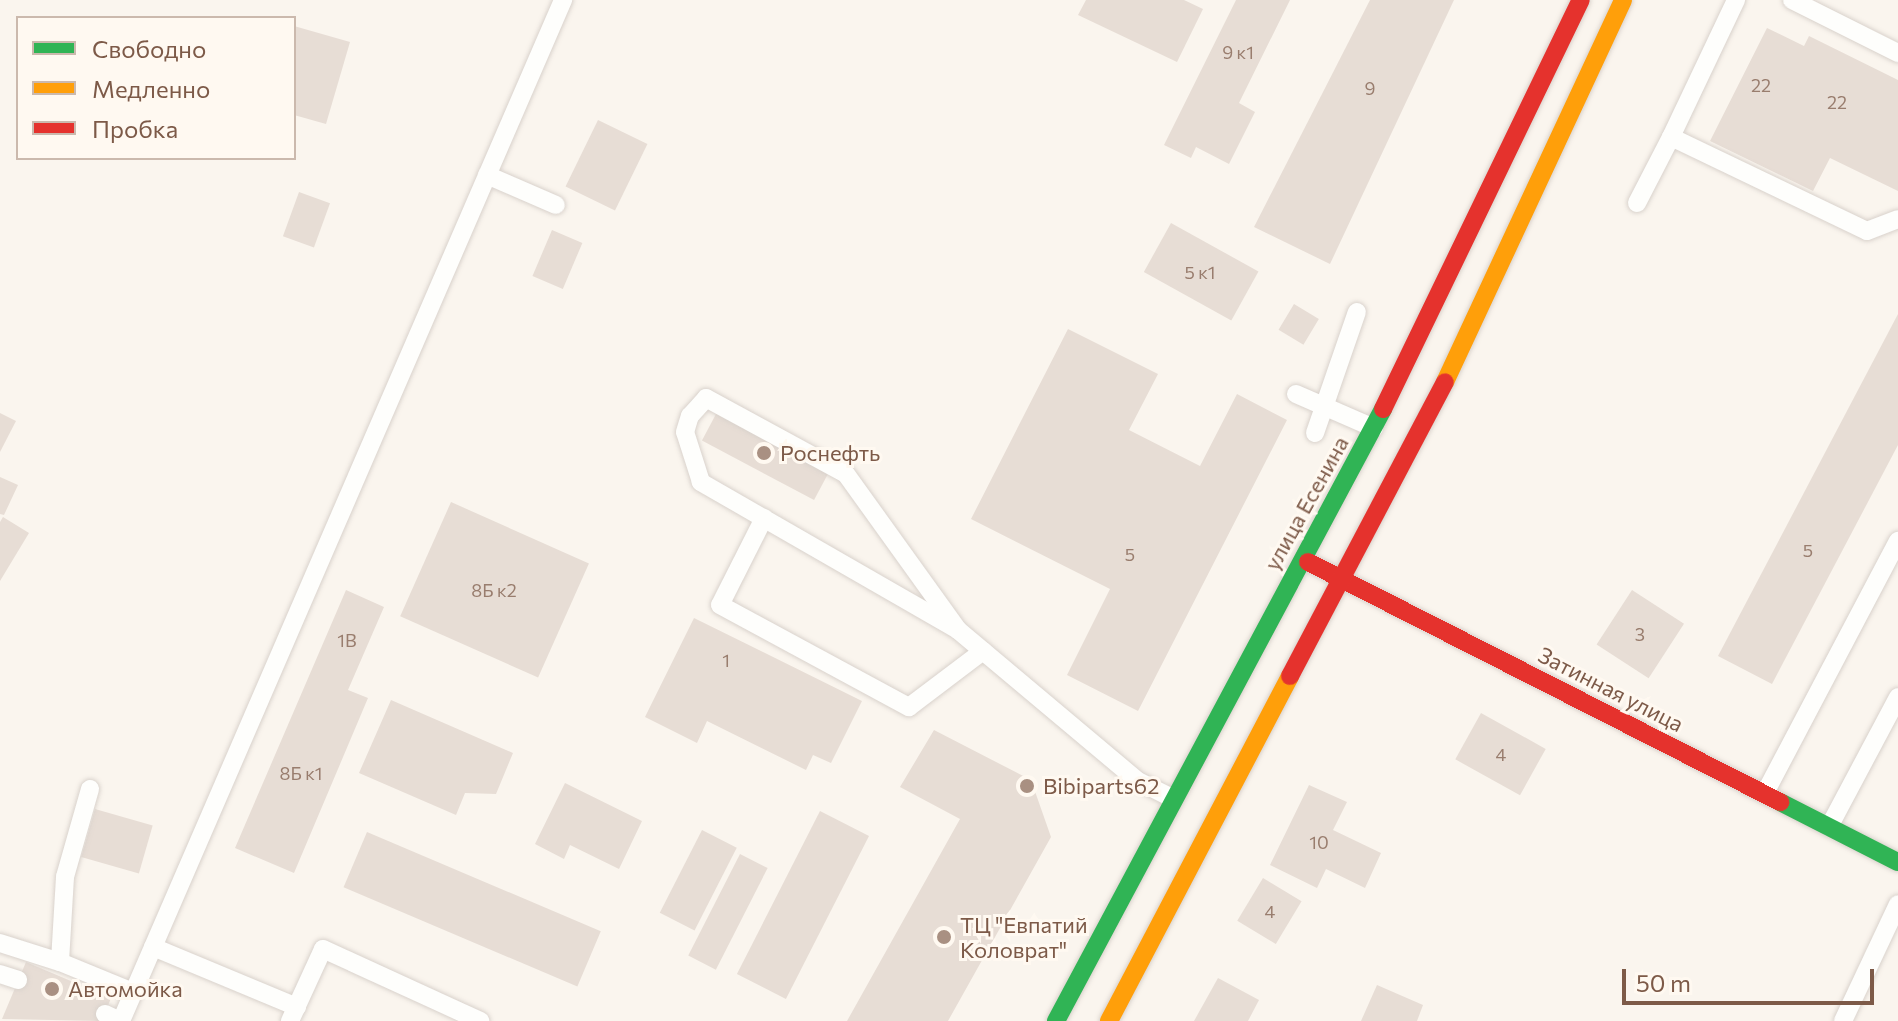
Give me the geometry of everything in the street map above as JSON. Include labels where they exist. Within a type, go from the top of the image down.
[{"type":"main road","name":"улица Есенина","points":[[1056,1021],[1374,428],[1581,0]]},
{"type":"main road","points":[[1109,1021],[1338,578],[1444,384],[1623,0]]},
{"type":"main road","name":"Затинная улица","points":[[1302,559],[1898,862]]},
{"type":"lane","points":[[115,1019],[133,992],[153,947],[563,0]]},
{"type":"lane","points":[[1637,203],[1736,0]]},
{"type":"lane","points":[[1792,0],[1898,53]]},
{"type":"lane","points":[[1671,137],[1867,231],[1898,219]]},
{"type":"lane","points":[[487,175],[556,205]]},
{"type":"lane","points":[[1315,433],[1327,409],[1357,312]]},
{"type":"lane","points":[[1296,394],[1374,428]]},
{"type":"lane","points":[[958,630],[846,474],[706,398],[685,432],[689,460],[701,482],[958,630],[1138,781],[1174,799]]},
{"type":"lane","points":[[764,518],[720,605],[909,707],[983,651]]},
{"type":"lane","points":[[1765,793],[1898,541]]},
{"type":"lane","points":[[1829,827],[1898,697]]},
{"type":"lane","points":[[60,962],[65,877],[90,789]]},
{"type":"lane","points":[[1843,1021],[1898,904]]},
{"type":"lane","points":[[0,943],[60,962],[133,992]]},
{"type":"lane","points":[[153,947],[293,1014],[323,949],[480,1021]]},
{"type":"building","points":[[1086,0],[1184,0],[1203,9],[1177,62],[1078,15]]},
{"type":"building","points":[[1236,0],[1290,0],[1239,103],[1255,112],[1229,164],[1196,147],[1191,158],[1164,145]]},
{"type":"building","points":[[1370,0],[1454,0],[1330,264],[1254,227]]},
{"type":"building","points":[[296,27],[350,42],[326,124],[296,116]]},
{"type":"building","points":[[1767,28],[1804,46],[1809,36],[1898,80],[1898,191],[1830,158],[1813,191],[1710,141]]},
{"type":"building","points":[[598,120],[647,144],[615,211],[566,187]]},
{"type":"building","points":[[299,192],[330,203],[314,247],[283,236]]},
{"type":"building","points":[[1171,223],[1258,271],[1231,320],[1144,272]]},
{"type":"building","points":[[552,230],[582,243],[563,289],[532,276]]},
{"type":"building","points":[[1294,304],[1319,319],[1303,345],[1279,330]]},
{"type":"building","points":[[1898,314],[1898,445],[1772,684],[1718,656]]},
{"type":"building","points":[[1068,329],[1158,374],[1129,430],[1200,466],[1237,394],[1287,420],[1138,711],[1067,675],[1110,589],[971,519]]},
{"type":"building","points":[[724,399],[836,459],[814,500],[702,440]]},
{"type":"building","points":[[0,413],[16,421],[0,452]]},
{"type":"building","points":[[0,477],[18,485],[4,515],[0,514]]},
{"type":"building","points":[[451,502],[589,563],[538,678],[400,616]]},
{"type":"building","points":[[3,517],[29,533],[0,581],[0,522]]},
{"type":"building","points":[[346,590],[384,607],[348,690],[368,698],[294,873],[235,848]]},
{"type":"building","points":[[1632,590],[1684,624],[1649,678],[1597,645]]},
{"type":"building","points":[[694,618],[862,701],[831,763],[813,755],[806,770],[707,721],[697,743],[645,717]]},
{"type":"building","points":[[391,700],[513,753],[496,794],[465,793],[456,815],[359,773]]},
{"type":"building","points":[[1481,713],[1546,749],[1520,795],[1455,759]]},
{"type":"building","name":"ТЦ \"Евпатий Коловрат\"","points":[[934,730],[1031,780],[1051,837],[948,1021],[847,1021],[960,819],[900,787]]},
{"type":"building","points":[[565,783],[642,821],[619,869],[570,845],[564,859],[535,844]]},
{"type":"building","points":[[1309,785],[1347,802],[1333,830],[1381,853],[1365,888],[1326,869],[1317,888],[1270,865]]},
{"type":"building","points":[[95,809],[153,826],[139,874],[81,857]]},
{"type":"building","points":[[820,811],[869,836],[786,999],[737,974]]},
{"type":"building","points":[[702,830],[737,848],[695,931],[660,913]]},
{"type":"building","points":[[367,832],[601,931],[577,986],[344,887]]},
{"type":"building","points":[[740,854],[768,868],[716,970],[688,956]]},
{"type":"building","points":[[1263,878],[1302,901],[1276,944],[1237,921]]},
{"type":"building","name":"Автомойка","points":[[26,962],[111,998],[102,1021],[2,1019]]},
{"type":"building","points":[[1218,978],[1259,1000],[1248,1021],[1194,1021]]},
{"type":"building","points":[[1377,985],[1423,1005],[1417,1021],[1361,1021]]},
{"type":"traffic: fast","points":[[1056,1021],[1383,409]]},
{"type":"traffic: fast","points":[[1780,802],[1898,862]]},
{"type":"traffic: slow","points":[[1445,382],[1623,0]]},
{"type":"traffic: slow","points":[[1109,1021],[1290,676]]},
{"type":"traffic: jam","points":[[1383,409],[1581,0]]},
{"type":"traffic: jam","points":[[1290,676],[1445,382]]},
{"type":"traffic: jam","points":[[1308,562],[1780,802]]},
{"type":"place","name":"Роснефть","points":[[764,453]]},
{"type":"place","name":"Bibiparts62","points":[[1027,786]]},
{"type":"place","name":"ТЦ \"Евпатий Коловрат\"","points":[[944,937]]},
{"type":"place","name":"Автомойка","points":[[52,989]]}]
